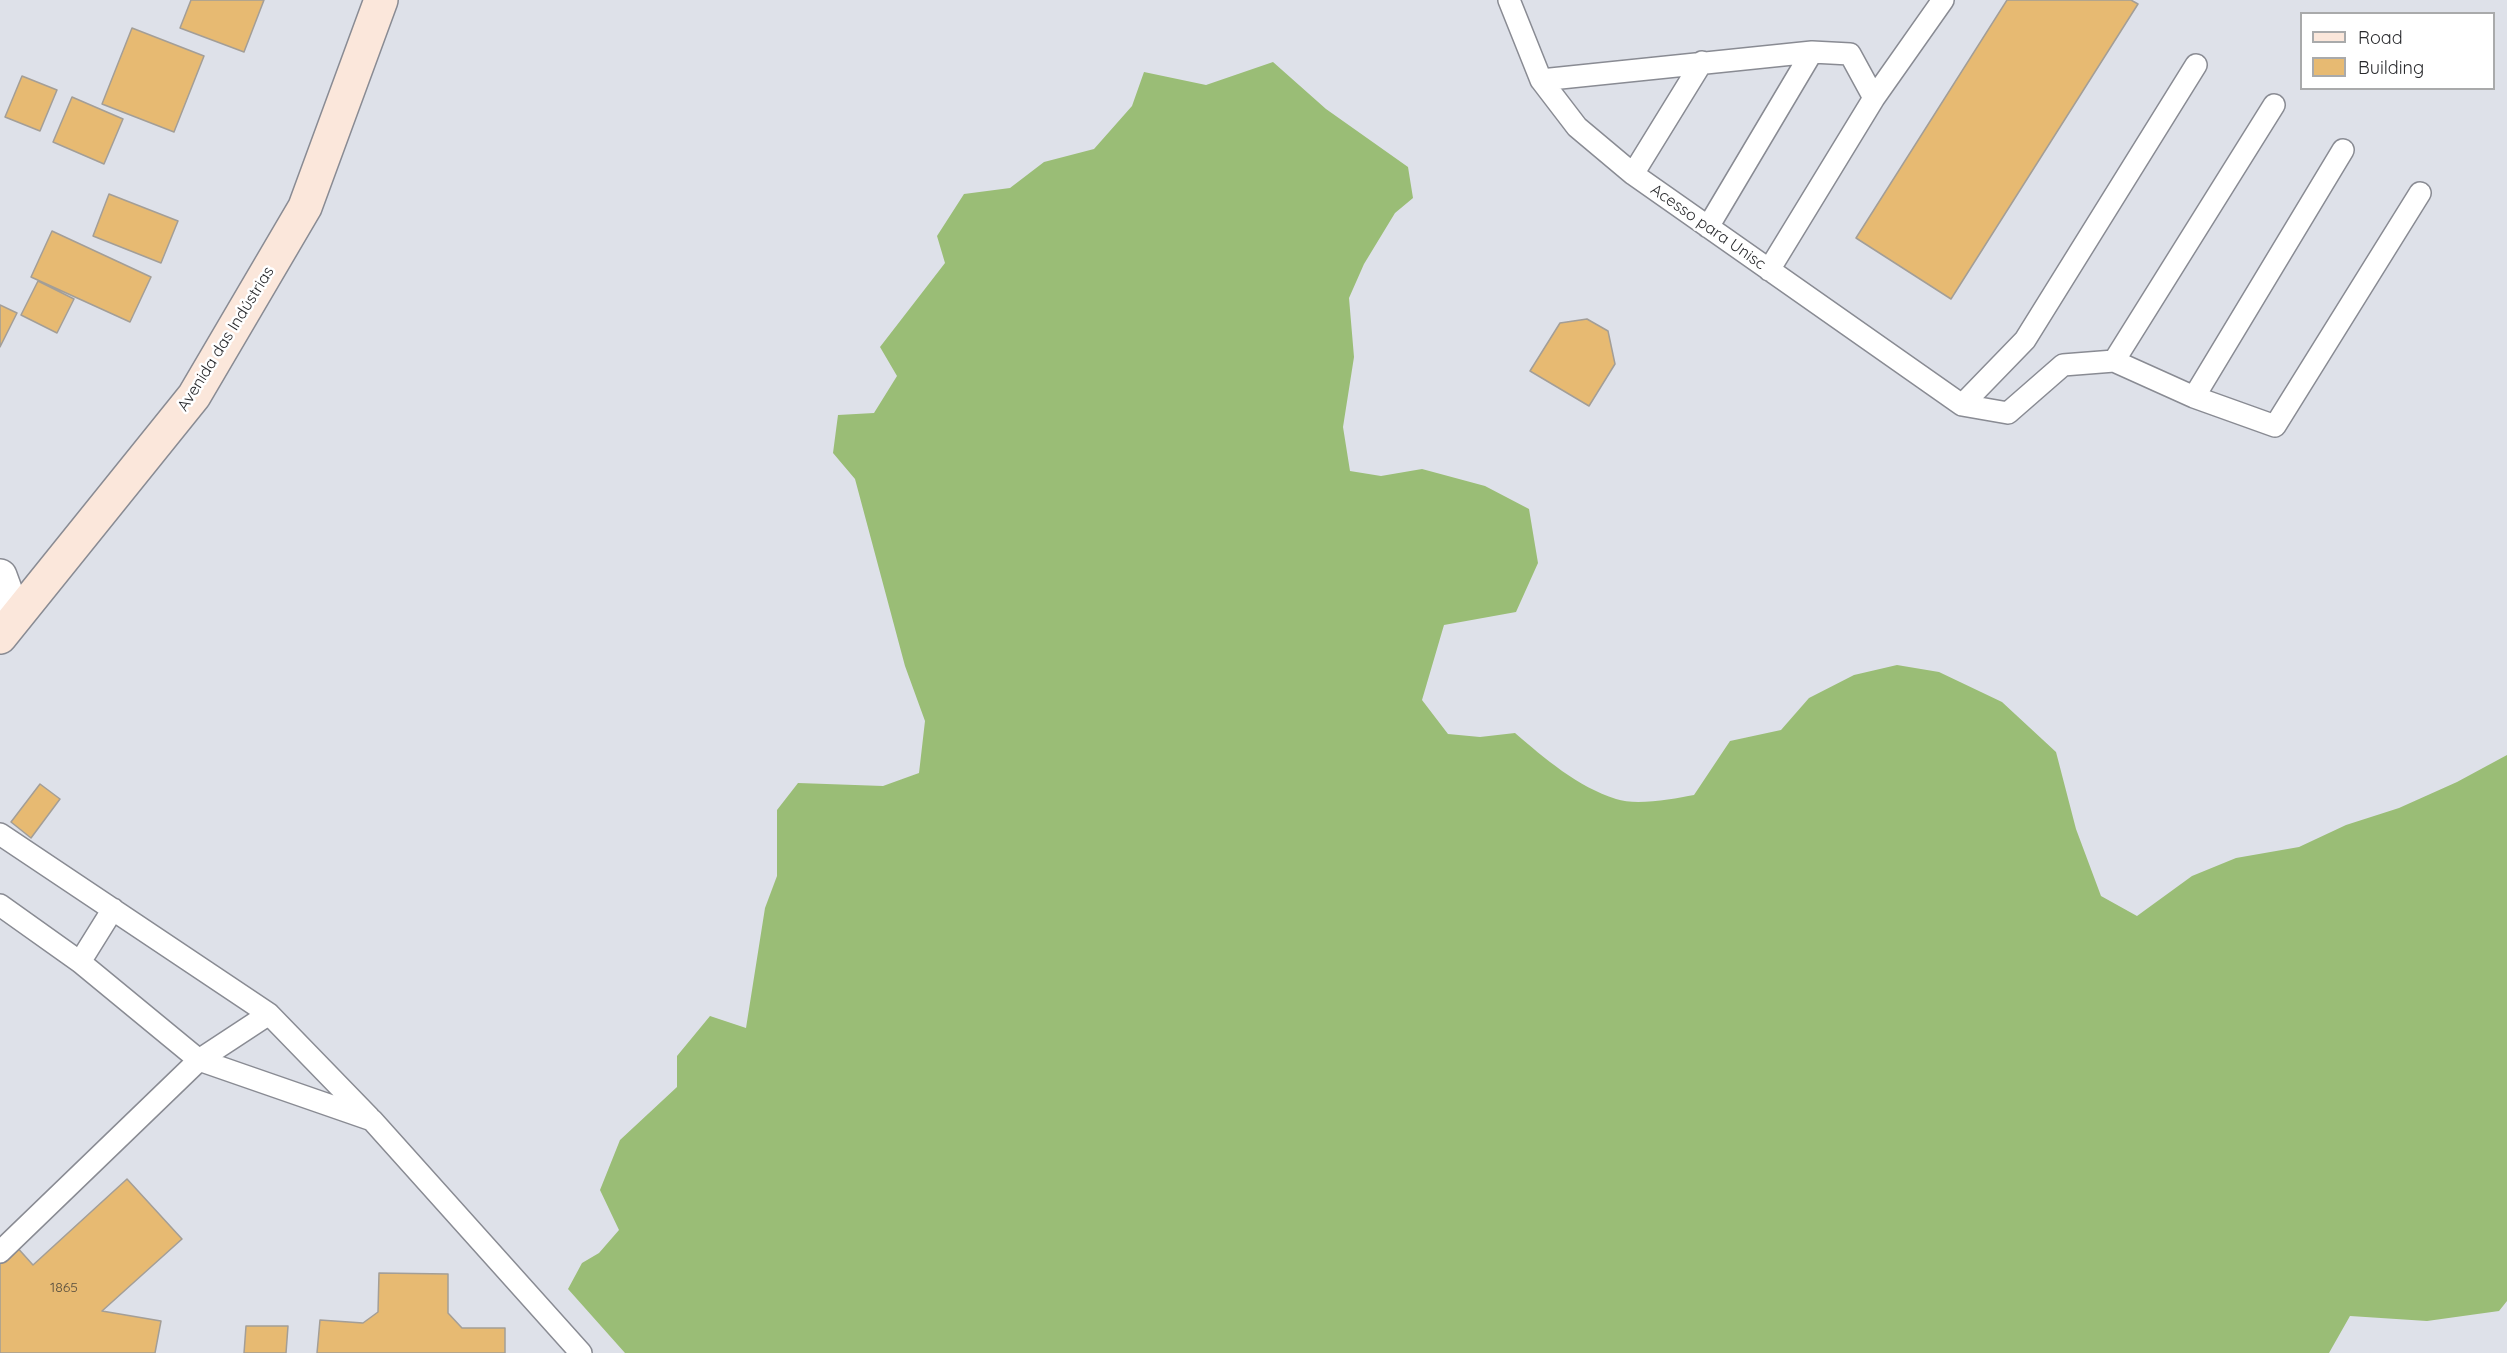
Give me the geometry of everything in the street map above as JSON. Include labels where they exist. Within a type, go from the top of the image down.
[{"type":"main road","name":"Avenida das Indústrias","points":[[8,627],[194,396],[305,207],[381,0]]},
{"type":"street","points":[[0,576],[8,627]]},
{"type":"lane","name":"Acesso para Unisc","points":[[1509,0],[1541,80],[1577,127],[1633,174],[1962,405]]},
{"type":"lane","points":[[1769,270],[1874,98],[1943,0]]},
{"type":"lane","points":[[1541,80],[1812,52],[1850,54],[1874,98]]},
{"type":"lane","points":[[1708,227],[1812,52]]},
{"type":"lane","points":[[1633,174],[1702,62]]},
{"type":"lane","points":[[1962,405],[2025,340],[2196,66]]},
{"type":"lane","points":[[2114,361],[2274,105]]},
{"type":"lane","points":[[2194,397],[2343,150]]},
{"type":"lane","points":[[1962,405],[2008,413],[2063,365],[2114,361],[2194,397],[2275,426],[2420,193]]},
{"type":"lane","points":[[0,834],[269,1014],[372,1120],[581,1353]]},
{"type":"lane","points":[[0,905],[80,962],[199,1059],[372,1120]]},
{"type":"lane","points":[[80,962],[114,909]]},
{"type":"lane","points":[[0,1252],[199,1059],[269,1014]]},
{"type":"green space","points":[[1273,62],[1326,109],[1408,167],[1413,198],[1395,213],[1364,264],[1349,298],[1354,357],[1343,427],[1350,471],[1381,476],[1422,469],[1485,486],[1529,509],[1538,563],[1516,612],[1444,625],[1422,700],[1448,734],[1480,737],[1515,733],[1562,771],[1602,794],[1634,802],[1665,800],[1694,795],[1730,741],[1781,730],[1809,698],[1854,675],[1897,665],[1939,672],[2002,702],[2056,752],[2076,829],[2101,896],[2137,916],[2192,876],[2236,858],[2299,847],[2346,825],[2399,808],[2457,782],[2507,755],[2507,1301],[2499,1311],[2427,1321],[2350,1316],[2329,1353],[625,1353],[568,1289],[582,1263],[599,1253],[619,1230],[600,1190],[620,1140],[677,1087],[677,1056],[710,1016],[746,1028],[765,908],[777,876],[777,810],[798,783],[883,786],[919,773],[925,721],[905,666],[855,479],[833,453],[838,415],[874,413],[897,376],[880,347],[945,263],[937,236],[964,194],[1010,188],[1044,162],[1094,149],[1132,106],[1144,72],[1206,85]]},
{"type":"building","points":[[191,0],[264,0],[244,52],[180,28]]},
{"type":"building","points":[[2007,0],[2131,0],[2138,4],[1951,299],[1856,238]]},
{"type":"building","points":[[132,28],[204,56],[174,132],[102,104]]},
{"type":"building","points":[[22,76],[57,90],[40,131],[5,117]]},
{"type":"building","points":[[72,97],[123,119],[104,164],[53,142]]},
{"type":"building","points":[[109,194],[178,221],[161,263],[93,236]]},
{"type":"building","points":[[52,231],[151,277],[130,322],[31,277]]},
{"type":"building","points":[[38,281],[74,299],[57,333],[21,315]]},
{"type":"building","points":[[0,305],[17,313],[0,347]]},
{"type":"building","points":[[1587,319],[1608,331],[1615,364],[1589,406],[1530,371],[1560,323]]},
{"type":"building","points":[[40,784],[60,799],[31,838],[11,822]]},
{"type":"building","points":[[127,1179],[182,1239],[102,1311],[161,1321],[155,1353],[0,1353],[0,1258],[15,1245],[33,1265]]},
{"type":"building","points":[[379,1273],[448,1274],[448,1313],[462,1328],[505,1328],[505,1353],[317,1353],[320,1320],[363,1323],[378,1312]]},
{"type":"building","points":[[246,1326],[288,1326],[286,1353],[244,1353]]}]
